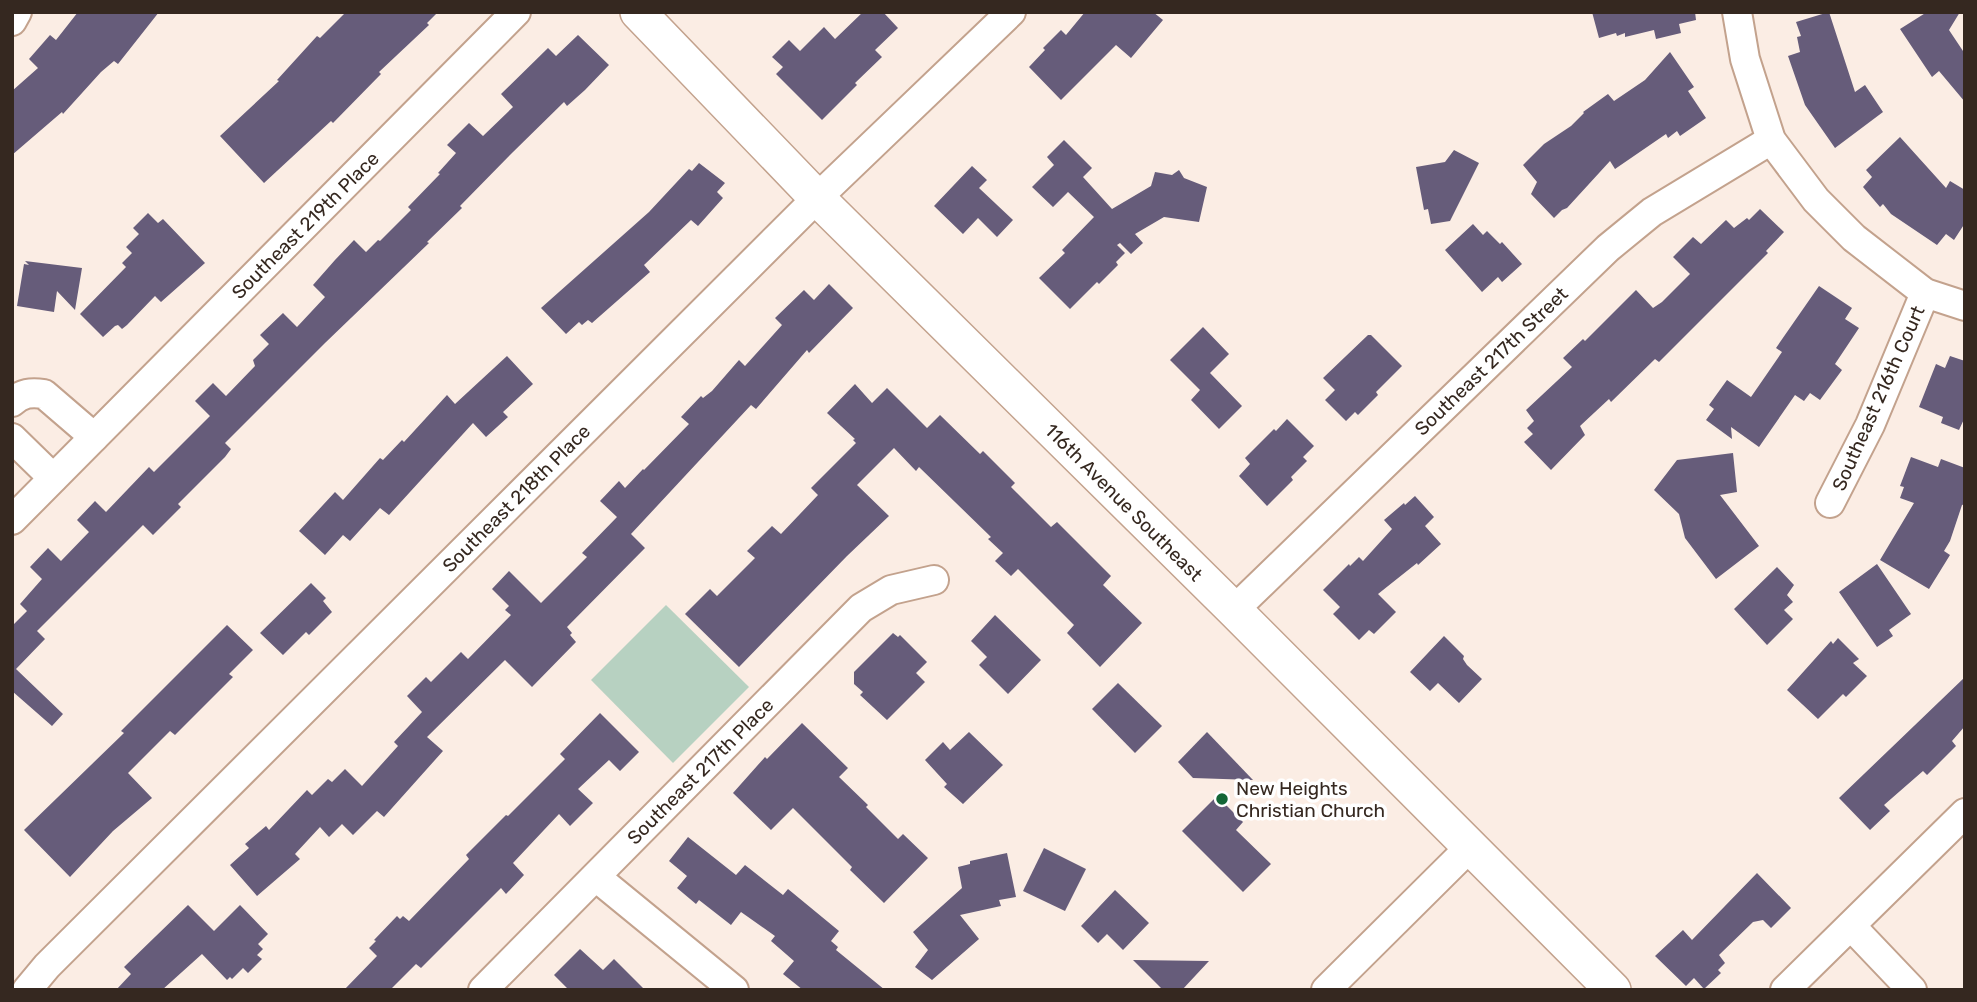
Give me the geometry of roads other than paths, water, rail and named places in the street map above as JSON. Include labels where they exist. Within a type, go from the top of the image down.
[{"type":"main road","name":"116th Avenue Southeast","points":[[638,12],[817,198],[1613,990]]},
{"type":"street","points":[[12,21],[17,12]]},
{"type":"street","name":"Southeast 219th Place","points":[[12,520],[516,12]]},
{"type":"street","name":"Southeast 218th Place","points":[[27,990],[47,966],[817,198],[1011,12]]},
{"type":"street","points":[[1737,12],[1745,59],[1771,140],[1816,200],[1854,238],[1925,293],[1965,306]]},
{"type":"street","name":"Southeast 217th Street","points":[[1234,610],[1608,248],[1652,212],[1771,140]]},
{"type":"street","name":"Southeast 216th Court","points":[[1830,503],[1870,425],[1925,293]]},
{"type":"street","points":[[12,402],[22,394],[44,394],[94,437]]},
{"type":"street","points":[[12,438],[53,478]]},
{"type":"street","name":"Southeast 217th Place","points":[[483,990],[861,608],[891,590],[934,580]]},
{"type":"street","points":[[1785,990],[1965,813]]},
{"type":"street","points":[[1326,990],[1470,847]]},
{"type":"street","points":[[596,877],[734,990]]},
{"type":"street","points":[[1851,926],[1912,990]]},
{"type":"place","name":"New Heights Christian Church","points":[[1222,799]]}]
